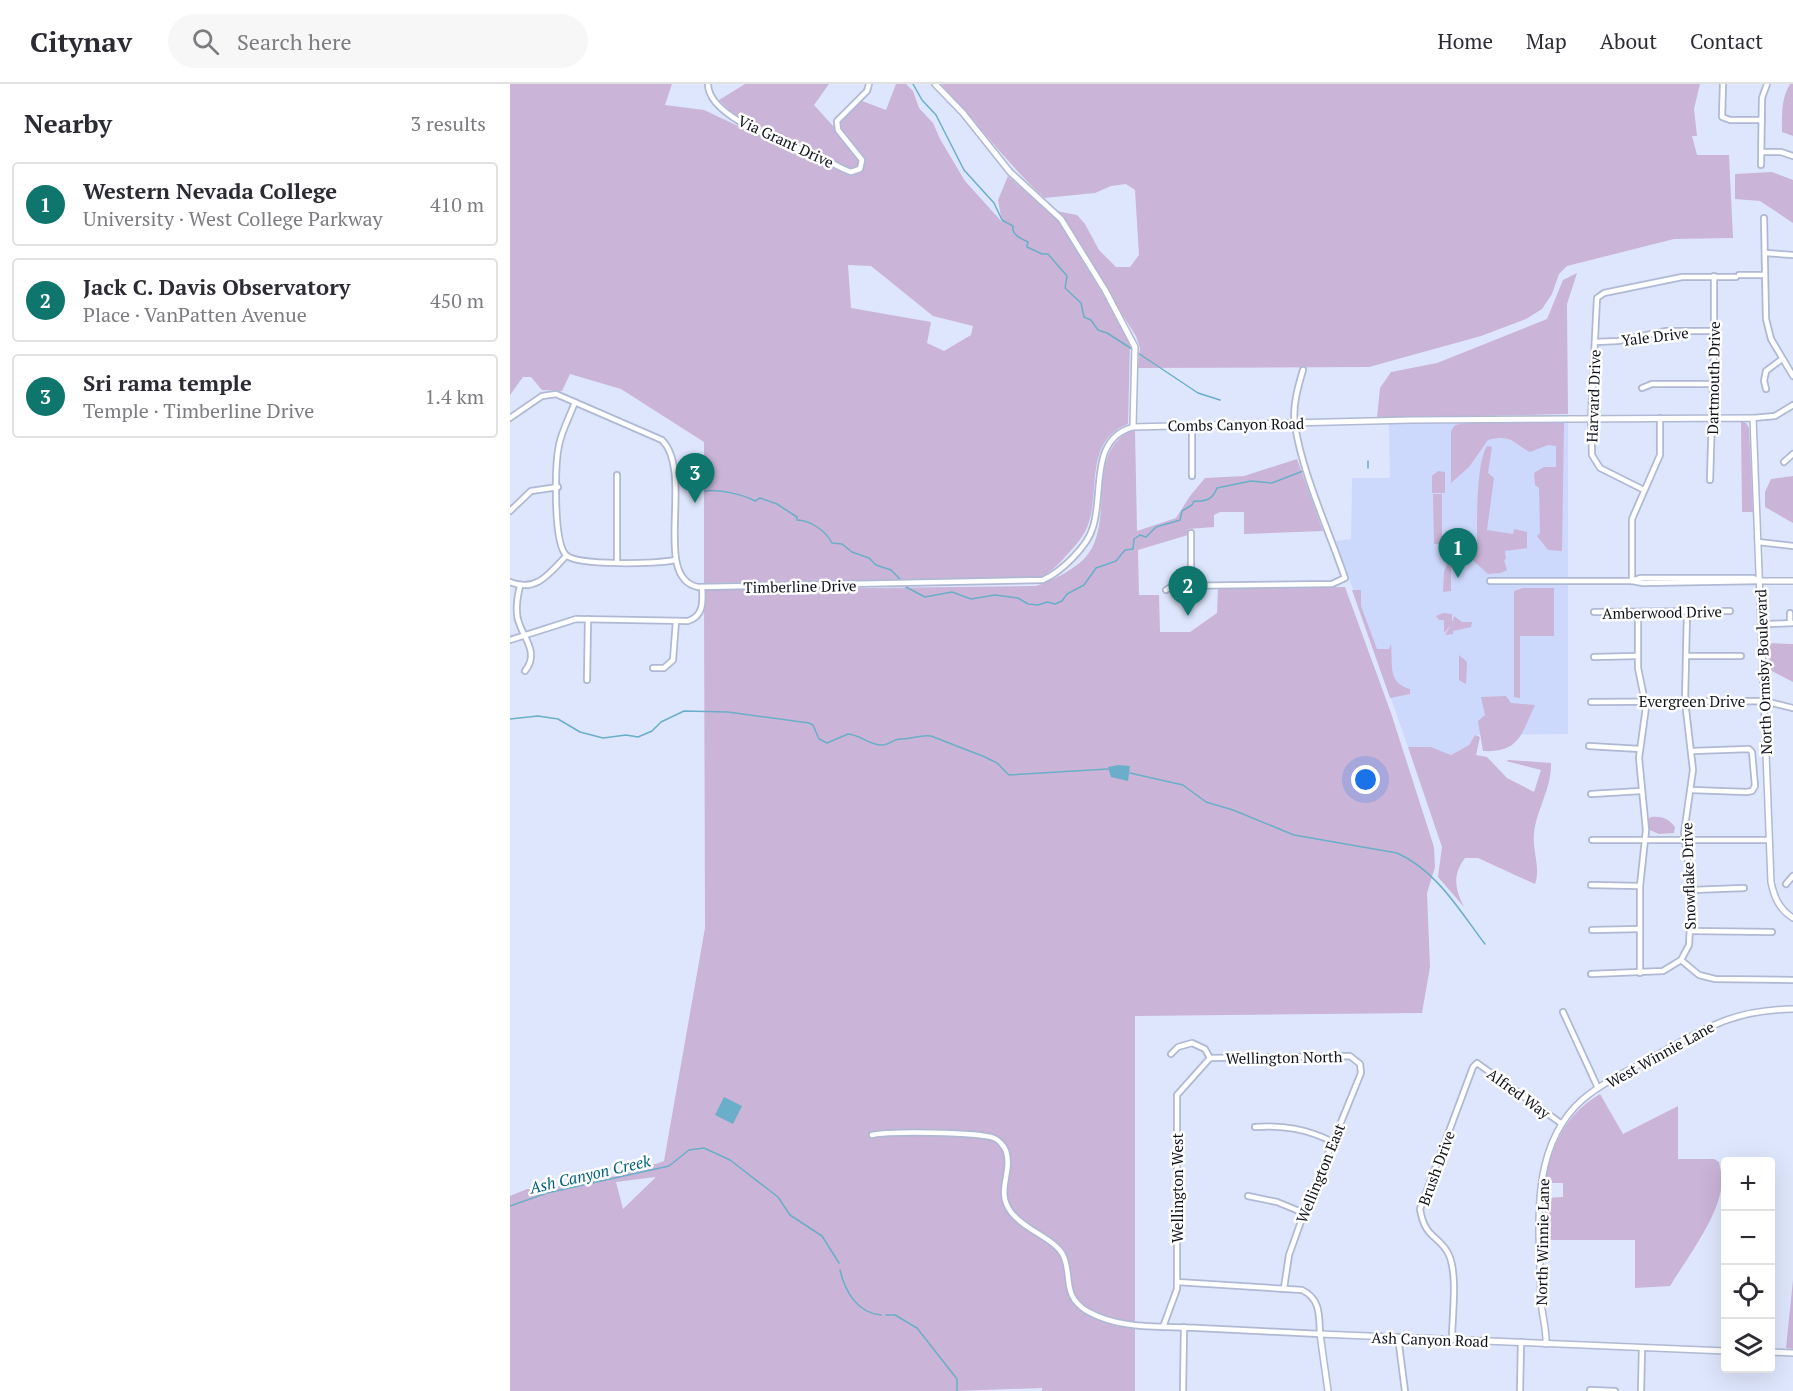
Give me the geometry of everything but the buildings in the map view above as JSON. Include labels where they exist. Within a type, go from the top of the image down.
[{"type":"street","name":"Via Grant Drive","points":[[708,84],[715,103],[750,127],[845,170],[856,172],[862,164],[838,130],[837,121],[867,91],[869,84]]},
{"type":"street","points":[[935,84],[963,113],[1010,172],[1061,219],[1105,290],[1135,347],[1134,427]]},
{"type":"street","points":[[1722,84],[1722,117],[1730,120],[1762,120]]},
{"type":"street","points":[[1761,165],[1762,98],[1767,84]]},
{"type":"street","points":[[1762,152],[1781,152],[1793,156]]},
{"type":"street","points":[[1764,218],[1768,329],[1793,376]]},
{"type":"street","points":[[1765,253],[1793,255]]},
{"type":"street","points":[[1714,276],[1765,275]]},
{"type":"street","name":"Harvard Drive","points":[[1644,490],[1607,473],[1596,464],[1592,455],[1591,418],[1596,298],[1604,293],[1682,277],[1714,276]]},
{"type":"street","name":"Dartmouth Drive","points":[[1710,480],[1714,276]]},
{"type":"street","name":"Yale Drive","points":[[1595,342],[1618,341],[1666,332],[1714,331]]},
{"type":"street","points":[[1766,389],[1764,381],[1766,370],[1782,359]]},
{"type":"street","points":[[1166,591],[1172,586],[1320,585],[1332,584],[1345,578],[1302,454],[1295,423],[1295,403],[1303,370]]},
{"type":"street","points":[[1642,388],[1652,384],[1712,384]]},
{"type":"street","points":[[510,418],[547,394],[555,394],[658,437],[672,453],[675,469],[675,560],[682,579],[691,586],[702,587],[699,614],[695,619],[566,621],[510,640]]},
{"type":"street","points":[[575,402],[559,446],[558,538],[567,556],[586,561],[675,560]]},
{"type":"street","points":[[1752,418],[1775,416],[1793,405]]},
{"type":"street","name":"Combs Canyon Road","points":[[1134,427],[1591,418],[1752,418]]},
{"type":"street","points":[[1632,581],[1632,519],[1660,455],[1660,418]]},
{"type":"street","name":"North Ormsby Boulevard","points":[[1752,418],[1760,581],[1766,624],[1764,701],[1773,894],[1781,909],[1793,918]]},
{"type":"street","points":[[1192,426],[1192,476]]},
{"type":"street","name":"Timberline Drive","points":[[702,587],[1043,580],[1064,564],[1091,533],[1096,516],[1100,473],[1108,447],[1115,436],[1134,427]]},
{"type":"street","points":[[1784,462],[1793,454]]},
{"type":"street","points":[[617,475],[617,562]]},
{"type":"street","points":[[510,511],[531,491],[558,487]]},
{"type":"street","points":[[1191,533],[1191,586]]},
{"type":"street","points":[[1758,542],[1793,546]]},
{"type":"street","points":[[510,582],[520,586],[538,583],[567,556]]},
{"type":"street","points":[[1490,581],[1632,581],[1643,583],[1793,581]]},
{"type":"street","points":[[520,586],[517,614],[531,657],[525,671]]},
{"type":"street","name":"Amberwood Drive","points":[[1594,612],[1730,611]]},
{"type":"street","name":"Snowflake Drive","points":[[1681,960],[1689,945],[1692,931],[1692,890],[1684,840],[1691,790],[1692,751],[1685,701],[1687,612]]},
{"type":"street","points":[[1638,613],[1637,656],[1646,701],[1646,723],[1641,749],[1641,791],[1645,840],[1640,886],[1640,973]]},
{"type":"street","points":[[1766,624],[1791,623],[1790,613]]},
{"type":"street","points":[[587,680],[588,619]]},
{"type":"street","points":[[653,668],[664,668],[673,660],[676,621]]},
{"type":"street","points":[[1594,657],[1637,656]]},
{"type":"street","points":[[1687,656],[1741,656]]},
{"type":"street","name":"Evergreen Drive","points":[[1591,702],[1764,701],[1793,708]]},
{"type":"street","points":[[1589,746],[1641,749]]},
{"type":"street","points":[[1691,790],[1747,792],[1752,791],[1755,786],[1752,752],[1749,748],[1692,751]]},
{"type":"street","points":[[1591,794],[1641,791]]},
{"type":"street","points":[[1592,840],[1769,840]]},
{"type":"street","points":[[1786,884],[1793,876]]},
{"type":"street","points":[[1591,885],[1640,886]]},
{"type":"street","points":[[1692,890],[1744,888]]},
{"type":"street","points":[[1592,930],[1640,929]]},
{"type":"street","points":[[1692,931],[1772,932]]},
{"type":"street","points":[[1591,974],[1663,971],[1681,960],[1699,975],[1715,980],[1793,980]]},
{"type":"street","name":"West Winnie Lane","points":[[1599,1088],[1723,1020],[1764,1010],[1793,1009]]},
{"type":"street","points":[[1563,1012],[1599,1088]]},
{"type":"street","points":[[1171,1054],[1178,1047],[1192,1043],[1205,1049],[1209,1058]]},
{"type":"street","name":"Wellington North","points":[[1209,1058],[1350,1056],[1358,1060]]},
{"type":"street","name":"Wellington West","points":[[1163,1327],[1177,1282],[1177,1095],[1209,1058]]},
{"type":"street","name":"Wellington East","points":[[1284,1288],[1289,1255],[1360,1073],[1358,1060]]},
{"type":"street","name":"Alfred Way","points":[[1477,1063],[1562,1124]]},
{"type":"street","name":"Brush Drive","points":[[1452,1339],[1452,1267],[1444,1248],[1422,1225],[1420,1209],[1473,1067],[1477,1063]]},
{"type":"street","name":"North Winnie Lane","points":[[1546,1344],[1541,1311],[1541,1179],[1549,1149],[1562,1124],[1575,1107],[1599,1088]]},
{"type":"street","points":[[1255,1127],[1278,1125],[1305,1130],[1333,1142]]},
{"type":"street","name":"Ash Canyon Road","points":[[872,1135],[887,1132],[924,1133],[986,1137],[999,1141],[1007,1155],[1003,1193],[1006,1204],[1024,1226],[1062,1253],[1068,1285],[1076,1302],[1099,1317],[1134,1325],[1163,1327],[1721,1351]]},
{"type":"street","points":[[1248,1197],[1277,1202],[1304,1213]]},
{"type":"street","points":[[1177,1282],[1302,1290],[1314,1298],[1318,1307],[1328,1391]]},
{"type":"street","points":[[1183,1391],[1184,1328]]},
{"type":"street","points":[[1398,1337],[1405,1391]]},
{"type":"street","points":[[1520,1391],[1521,1342]]},
{"type":"street","points":[[1641,1391],[1642,1348]]},
{"type":"street","points":[[1775,1352],[1793,1353]]},
{"type":"street","points":[[1590,1390],[1615,1391]]},
{"type":"shaded area","points":[[510,84],[672,84],[665,105],[704,110],[796,153],[804,147],[734,115],[719,100],[745,84],[829,84],[814,105],[833,126],[862,101],[886,110],[896,84],[906,84],[913,91],[919,108],[933,123],[965,181],[1002,222],[998,200],[1008,176],[1059,221],[1130,344],[1128,424],[1114,432],[1105,442],[1100,453],[1096,466],[1092,508],[1085,532],[1058,564],[1048,573],[1035,579],[704,583],[704,442],[621,389],[570,374],[562,391],[542,390],[531,377],[523,377],[510,395]],"holes":[[[848,265],[871,266],[933,316],[973,326],[971,335],[944,351],[927,343],[931,322],[851,308]]]},
{"type":"shaded area","points":[[941,84],[1700,84],[1694,109],[1697,136],[1692,136],[1697,155],[1729,155],[1733,238],[1674,239],[1567,266],[1559,274],[1552,294],[1542,309],[1526,319],[1481,336],[1369,367],[1138,368],[1140,348],[1136,336],[1056,211],[1077,215],[1085,224],[1099,250],[1116,267],[1130,267],[1139,255],[1135,190],[1126,184],[1111,186],[1095,193],[1044,198],[1004,157]]},
{"type":"shaded area","points":[[1790,84],[1793,84],[1793,136],[1782,132],[1784,101]]},
{"type":"shaded area","points":[[1772,172],[1793,180],[1793,223],[1760,201],[1735,199],[1735,174]]},
{"type":"shaded area","points":[[1577,273],[1567,304],[1568,414],[1377,418],[1380,388],[1391,372],[1437,363],[1547,319],[1563,280]]},
{"type":"shaded area","points":[[1741,421],[1749,428],[1753,512],[1742,512]]},
{"type":"shaded area","points":[[1474,422],[1564,423],[1562,551],[1548,550],[1537,536],[1540,533],[1539,488],[1535,485],[1534,473],[1544,467],[1556,467],[1556,446],[1548,445],[1530,452],[1511,440],[1496,438],[1488,440],[1469,467],[1451,483],[1451,431],[1455,425]]},
{"type":"shaded area","points":[[1568,422],[1568,734],[1475,735],[1469,745],[1451,755],[1431,747],[1408,747],[1336,541],[1351,539],[1352,478],[1390,478],[1389,424]]},
{"type":"shaded area","points":[[1135,429],[1137,531],[1176,518],[1205,478],[1244,476],[1297,459],[1323,531],[1244,534],[1244,512],[1220,512],[1214,515],[1214,527],[1188,529],[1188,535],[1138,550],[1139,595],[1159,595],[1160,632],[1190,632],[1217,613],[1218,589],[1345,587],[1391,713],[1434,847],[1435,867],[1427,893],[1430,967],[1422,1013],[1135,1016],[1135,1391],[1042,1391],[1042,1388],[957,1391],[510,1391],[510,1196],[527,1189],[543,1190],[594,1178],[620,1176],[643,1164],[656,1164],[664,1161],[705,928],[704,590],[1036,586],[1073,568],[1084,559],[1094,544],[1099,527],[1109,453],[1119,439]],"holes":[[[655,1178],[623,1209],[616,1182]]]},
{"type":"shaded area","points":[[1487,446],[1492,447],[1488,473],[1494,478],[1487,530],[1513,534],[1514,529],[1527,532],[1527,548],[1505,551],[1506,559],[1504,560],[1507,570],[1488,574],[1468,556],[1475,552],[1477,547],[1479,479],[1483,454]]},
{"type":"shaded area","points":[[1438,471],[1445,472],[1445,493],[1432,493],[1432,476]]},
{"type":"shaded area","points":[[1793,476],[1793,523],[1765,507],[1765,492],[1771,479]]},
{"type":"shaded area","points":[[1433,494],[1442,494],[1442,544],[1434,544]]},
{"type":"shaded area","points":[[1448,562],[1451,564],[1451,591],[1443,592],[1444,572]]},
{"type":"shaded area","points":[[1523,588],[1554,588],[1554,636],[1520,636],[1520,698],[1514,697],[1514,591]]},
{"type":"shaded area","points":[[1352,590],[1361,590],[1361,606],[1377,649],[1389,649],[1391,644],[1394,677],[1410,689],[1410,694],[1390,698]]},
{"type":"shaded area","points":[[1443,613],[1452,614],[1452,623],[1454,616],[1462,622],[1472,622],[1471,627],[1445,635],[1451,625],[1444,633],[1444,620],[1439,620],[1436,616]]},
{"type":"shaded area","points":[[1769,643],[1793,644],[1793,682],[1770,670]]},
{"type":"shaded area","points":[[1459,655],[1467,662],[1466,684],[1459,680]]},
{"type":"shaded area","points":[[1506,696],[1511,703],[1535,705],[1518,740],[1505,749],[1483,751],[1478,721],[1485,715],[1481,697]]},
{"type":"shaded area","points":[[1475,735],[1480,737],[1476,755],[1487,757],[1507,778],[1534,792],[1541,770],[1506,761],[1551,763],[1551,772],[1534,833],[1537,871],[1535,884],[1478,858],[1465,858],[1458,870],[1456,882],[1464,907],[1438,877],[1442,847],[1408,747],[1431,747],[1451,755],[1469,745]]},
{"type":"shaded area","points":[[1130,766],[1128,781],[1111,777],[1108,767]]},
{"type":"shaded area","points":[[1651,817],[1668,820],[1675,827],[1674,833],[1659,834],[1647,829],[1646,821]]},
{"type":"shaded area","points":[[1600,1094],[1623,1134],[1678,1106],[1678,1159],[1714,1159],[1719,1162],[1721,1188],[1716,1207],[1702,1235],[1670,1286],[1635,1288],[1635,1240],[1545,1240],[1545,1198],[1563,1197],[1563,1183],[1545,1183],[1551,1156],[1569,1121],[1588,1102]]},
{"type":"shaded area","points":[[724,1097],[742,1106],[733,1124],[715,1115]]},
{"type":"shaded area","points":[[1793,1280],[1793,1349],[1786,1348]]},
{"type":"waterway","points":[[913,84],[922,100],[936,115],[964,170],[994,203],[1002,220],[1013,226],[1015,234],[1028,242],[1027,247],[1042,254],[1048,254],[1067,276],[1065,288],[1081,303],[1084,317],[1091,320],[1098,330],[1132,349]]},
{"type":"waterway","points":[[1138,353],[1198,393],[1220,400]]},
{"type":"waterway","points":[[1368,461],[1368,468]]},
{"type":"waterway","points":[[906,587],[925,597],[952,592],[971,599],[995,595],[1018,598],[1028,604],[1038,605],[1047,602],[1055,604],[1084,585],[1096,568],[1116,561],[1125,550],[1133,549],[1134,539],[1140,535],[1146,537],[1156,527],[1180,520],[1182,511],[1194,501],[1208,499],[1217,488],[1251,481],[1272,483],[1303,471]]},
{"type":"waterway","points":[[705,491],[730,493],[755,501],[760,498],[777,504],[797,517],[797,520],[817,527],[832,543],[842,544],[852,552],[869,558],[876,565],[891,570],[901,580]]},
{"type":"waterway","points":[[510,719],[538,716],[558,719],[580,732],[603,738],[626,735],[638,737],[684,711],[728,712],[809,723],[813,725],[819,739],[827,743],[848,734],[882,745],[898,739],[931,736],[985,757],[997,763],[1009,775],[1108,769]]},
{"type":"waterway","points":[[1130,773],[1183,785],[1206,802],[1233,810],[1294,835],[1397,853],[1424,870],[1436,881],[1485,944]]},
{"type":"waterway","name":"Ash Canyon Creek","points":[[510,1206],[547,1193],[669,1166],[689,1150],[704,1148],[730,1160],[778,1197],[790,1215],[822,1236],[839,1263]]},
{"type":"waterway","name":"Ash Canyon Creek","points":[[840,1270],[853,1300],[865,1310],[881,1315]]},
{"type":"waterway","name":"Ash Canyon Creek","points":[[886,1315],[895,1315],[917,1328],[957,1379],[957,1391]]},
{"type":"place","name":"Sri rama temple","points":[[695,503]]},
{"type":"place","name":"Western Nevada College","points":[[1458,578]]},
{"type":"place","name":"Jack C. Davis Observatory","points":[[1188,616]]}]
